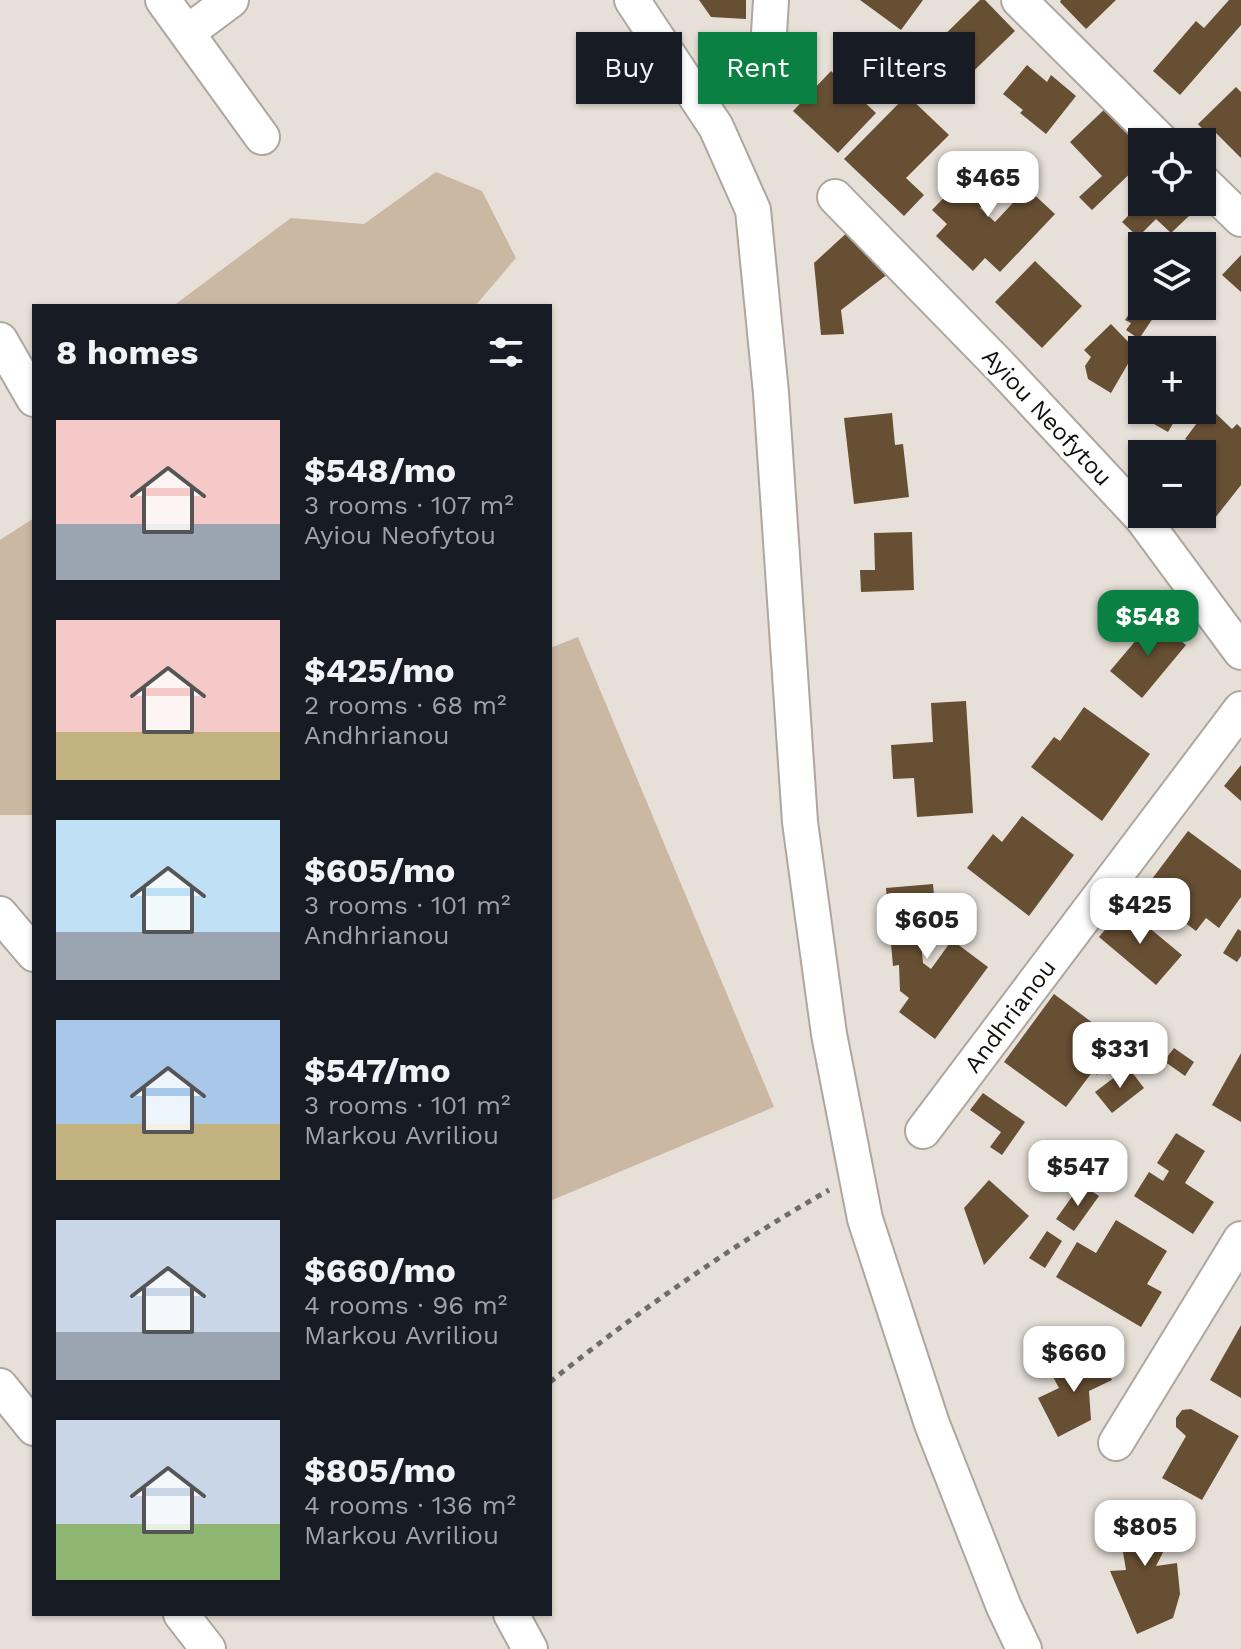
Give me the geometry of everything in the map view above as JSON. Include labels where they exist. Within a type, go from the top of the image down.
[{"type":"street","points":[[163,0],[262,137]]},
{"type":"street","points":[[188,32],[231,0]]},
{"type":"street","points":[[632,0],[716,127],[753,210],[771,393],[800,822],[829,1034],[865,1219],[932,1424],[1004,1607],[1024,1649]]},
{"type":"street","points":[[769,32],[771,0]]},
{"type":"street","points":[[1031,5],[1149,128]]},
{"type":"street","points":[[1216,195],[1241,219]]},
{"type":"street","name":"Ayiou Neofytou","points":[[835,197],[1001,367],[1142,518],[1241,652]]},
{"type":"street","points":[[0,340],[32,396]]},
{"type":"street","name":"Andhrianou","points":[[923,1131],[1241,709]]},
{"type":"street","points":[[0,914],[32,952]]},
{"type":"street","points":[[1116,1443],[1241,1239]]},
{"type":"street","points":[[0,1386],[31,1418]]},
{"type":"street","points":[[183,1616],[208,1649]]},
{"type":"street","points":[[512,1616],[530,1649]]},
{"type":"path","points":[[552,1380],[616,1329],[791,1212],[857,1174]]},
{"type":"shaded area","points":[[436,172],[482,191],[516,258],[477,304],[176,304],[291,218],[364,224]]},
{"type":"shaded area","points":[[32,519],[32,815],[0,815],[0,540]]},
{"type":"shaded area","points":[[578,637],[774,1107],[552,1200],[552,647]]},
{"type":"building","points":[[699,0],[746,0],[746,19],[711,17]]},
{"type":"building","points":[[860,0],[923,0],[901,30]]},
{"type":"building","points":[[980,0],[985,0],[1015,31],[975,70],[975,32],[947,32]]},
{"type":"building","points":[[1061,0],[1116,0],[1086,29]]},
{"type":"building","points":[[1229,0],[1241,0],[1241,25],[1180,95],[1153,71],[1196,21],[1204,28]]},
{"type":"building","points":[[1027,65],[1047,82],[1051,75],[1076,96],[1046,134],[1003,94]]},
{"type":"building","points":[[831,71],[833,104],[866,104],[876,113],[838,153],[793,111],[800,104],[817,104],[817,86]]},
{"type":"building","points":[[1236,87],[1241,92],[1241,158],[1216,133],[1216,128],[1202,128],[1198,124]]},
{"type":"building","points":[[898,104],[916,104],[949,135],[906,178],[924,195],[904,216],[844,159]]},
{"type":"building","points":[[1106,108],[1128,131],[1128,175],[1092,210],[1079,197],[1102,176],[1070,142]]},
{"type":"building","points":[[985,155],[1009,178],[980,208],[995,222],[1027,188],[1055,214],[1000,272],[985,258],[973,271],[936,236],[947,224],[932,210]]},
{"type":"building","points":[[1128,216],[1189,216],[1172,232],[1156,219],[1143,232],[1133,232],[1122,222]]},
{"type":"building","points":[[851,229],[893,270],[841,310],[844,334],[821,335],[814,263]]},
{"type":"building","points":[[1241,255],[1241,292],[1222,275]]},
{"type":"building","points":[[1035,261],[1082,306],[1042,348],[995,302]]},
{"type":"building","points":[[1128,316],[1128,320],[1152,320],[1141,336],[1135,336],[1126,330],[1131,323],[1125,320]]},
{"type":"building","points":[[1111,324],[1128,342],[1128,364],[1111,393],[1088,379],[1085,366],[1091,357],[1084,350]]},
{"type":"building","points":[[892,413],[895,445],[903,444],[909,497],[854,504],[844,418]]},
{"type":"building","points":[[1216,414],[1232,429],[1237,424],[1241,428],[1241,485],[1216,517],[1216,440],[1185,439],[1196,424],[1216,424]]},
{"type":"building","points":[[1154,424],[1173,424],[1168,432]]},
{"type":"building","points":[[912,532],[914,590],[861,592],[860,570],[875,570],[874,533]]},
{"type":"building","points":[[1154,619],[1186,645],[1142,698],[1110,671]]},
{"type":"building","points":[[966,701],[973,813],[917,817],[914,778],[893,779],[891,745],[933,742],[931,703]]},
{"type":"building","points":[[1084,707],[1150,754],[1102,821],[1031,767],[1054,737],[1060,741]]},
{"type":"building","points":[[1241,765],[1241,801],[1224,786]]},
{"type":"building","points":[[1022,816],[1074,855],[1029,916],[967,868],[993,834],[1002,842]]},
{"type":"building","points":[[1188,831],[1241,870],[1241,897],[1219,928],[1206,918],[1196,931],[1143,891]]},
{"type":"building","points":[[933,884],[938,941],[921,943],[923,963],[931,969],[952,940],[988,967],[935,1039],[899,1012],[909,998],[900,991],[899,965],[893,966],[886,888]]},
{"type":"building","points":[[1124,907],[1182,955],[1156,985],[1099,937]]},
{"type":"building","points":[[1238,929],[1241,931],[1241,956],[1237,962],[1223,953]]},
{"type":"building","points":[[1054,994],[1121,1044],[1097,1075],[1093,1071],[1066,1107],[1004,1062]]},
{"type":"building","points":[[1174,1048],[1194,1062],[1185,1076],[1164,1061]]},
{"type":"building","points":[[1241,1053],[1241,1122],[1212,1105]]},
{"type":"building","points":[[1128,1067],[1144,1088],[1112,1113],[1095,1092]]},
{"type":"building","points":[[983,1093],[1025,1122],[1002,1155],[990,1147],[1001,1132],[970,1110]]},
{"type":"building","points":[[1176,1133],[1205,1151],[1185,1183],[1214,1202],[1193,1234],[1134,1196],[1149,1172],[1163,1181],[1169,1171],[1157,1163]]},
{"type":"building","points":[[989,1180],[1029,1216],[984,1265],[964,1208]]},
{"type":"building","points":[[1081,1184],[1099,1196],[1074,1231],[1056,1219]]},
{"type":"building","points":[[1116,1220],[1167,1251],[1147,1284],[1162,1292],[1141,1327],[1056,1277],[1077,1242],[1096,1253]]},
{"type":"building","points":[[1047,1231],[1062,1241],[1045,1268],[1029,1258]]},
{"type":"building","points":[[1241,1325],[1241,1398],[1210,1380]]},
{"type":"building","points":[[1098,1352],[1112,1380],[1089,1391],[1091,1420],[1058,1437],[1038,1398],[1059,1388],[1052,1375]]},
{"type":"building","points":[[1191,1409],[1239,1436],[1202,1500],[1162,1478],[1186,1436],[1176,1427],[1176,1418],[1182,1410]]},
{"type":"building","points":[[1129,1501],[1177,1525],[1156,1566],[1177,1563],[1180,1594],[1173,1618],[1137,1634],[1110,1571],[1126,1570],[1123,1552],[1107,1544]]}]
